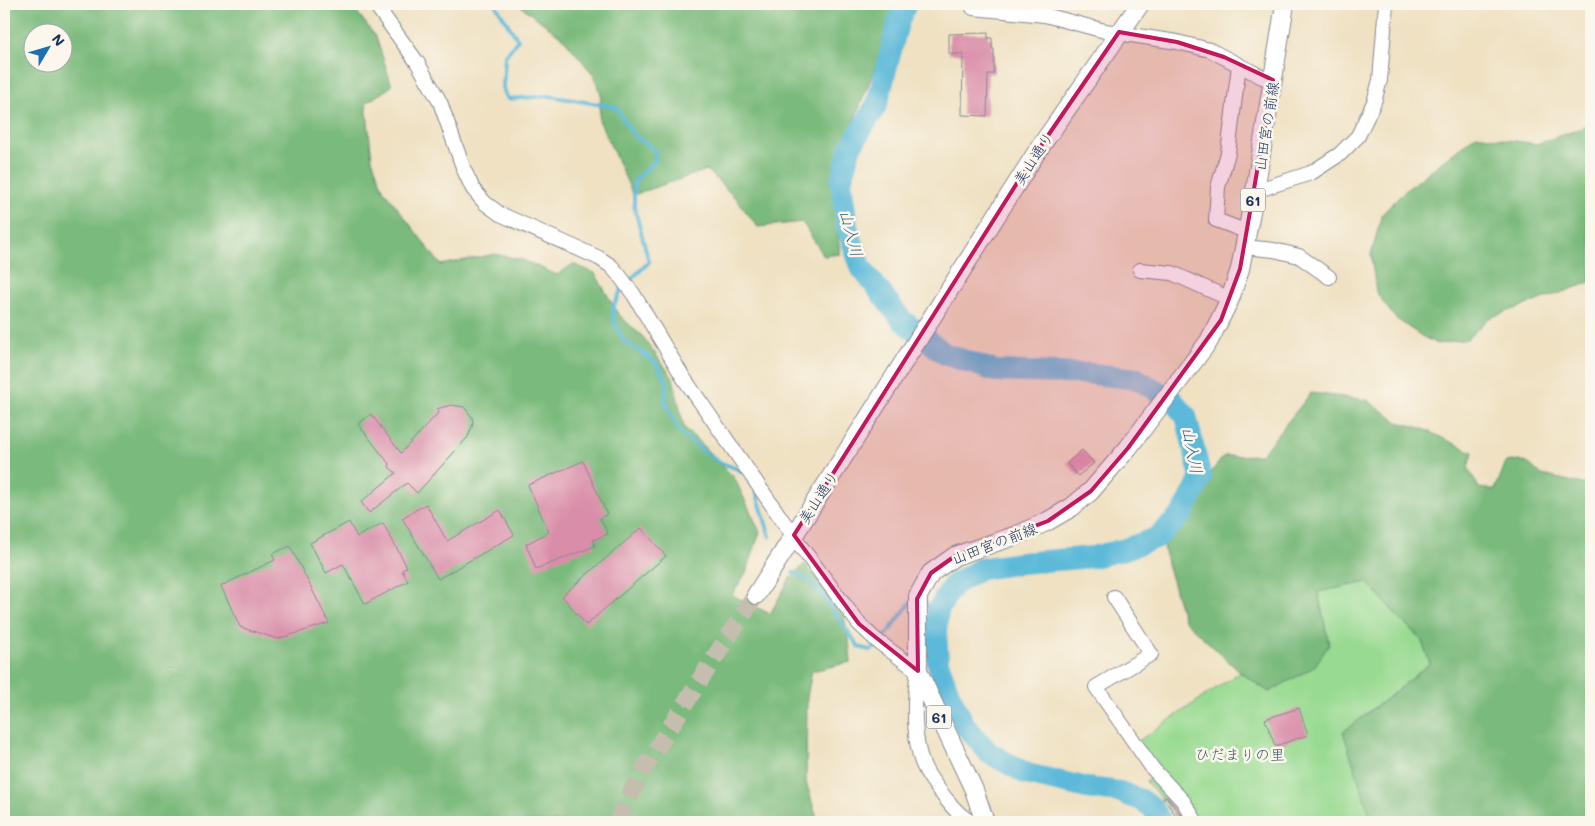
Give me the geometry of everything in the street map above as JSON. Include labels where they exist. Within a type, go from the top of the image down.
[{"type":"main road","name":"美山通り","points":[[756,595],[1038,150],[1140,4]]},
{"type":"main road","name":"山田宮の前線","points":[[985,822],[974,790],[918,671],[917,603],[923,585],[931,573],[955,556],[1020,534],[1048,521],[1072,507],[1091,491],[1110,470],[1209,341],[1230,299],[1240,269],[1255,191],[1285,4]]},
{"type":"street","points":[[375,4],[417,62],[440,102],[464,170],[473,189],[485,203],[500,214],[599,258],[611,266],[631,291],[683,377],[794,535],[860,624],[880,643],[918,671]]},
{"type":"street","points":[[1255,191],[1311,173],[1340,154],[1358,136],[1374,102],[1380,80],[1386,4]]},
{"type":"street","points":[[973,8],[1046,10],[1105,31],[1178,42],[1210,50],[1262,77],[1273,80]]},
{"type":"street","points":[[1239,65],[1228,153],[1218,187],[1216,220],[1246,240],[1299,256],[1324,274]]},
{"type":"street","points":[[1140,270],[1172,273],[1230,299]]},
{"type":"street","points":[[1114,597],[1151,654],[1096,688],[1153,769],[1183,801],[1196,822]]},
{"type":"street","name":"61","points":[[918,671],[915,692],[915,717],[920,756],[937,788],[954,809],[972,822]]},
{"type":"highlighted area","points":[[1119,32],[1177,42],[1224,57],[1273,80],[1240,269],[1221,320],[1128,448],[1091,491],[1048,521],[955,556],[931,573],[917,599],[918,671],[859,624],[794,535],[1038,150]]},
{"type":"green space","points":[[4,4],[351,4],[376,37],[392,86],[366,103],[372,159],[383,189],[441,265],[495,254],[523,260],[557,275],[573,264],[595,273],[618,314],[643,337],[673,378],[684,427],[734,477],[760,532],[747,571],[732,595],[770,614],[790,578],[805,564],[843,611],[851,662],[812,671],[807,697],[806,782],[818,822],[422,822],[417,817],[416,822],[4,822]]},
{"type":"green space","points":[[518,4],[901,4],[832,175],[840,254],[824,256],[802,222],[758,227],[737,200],[707,170],[633,195],[599,120],[601,95],[593,74],[563,38]]},
{"type":"green space","points":[[1591,125],[1591,212],[1587,217],[1591,241],[1591,282],[1489,318],[1467,339],[1438,344],[1423,337],[1395,318],[1376,292],[1371,255],[1382,214],[1406,190],[1476,135],[1536,144]]},
{"type":"green space","points":[[1311,393],[1367,400],[1398,422],[1421,428],[1473,452],[1468,467],[1479,488],[1495,490],[1506,462],[1519,460],[1529,464],[1542,475],[1588,485],[1591,488],[1591,822],[1372,822],[1343,732],[1430,663],[1421,639],[1367,582],[1318,592],[1329,645],[1314,667],[1269,692],[1240,672],[1184,620],[1167,564],[1162,533],[1224,456],[1261,455]]},
{"type":"green space","name":"ひだまりの里","points":[[1367,582],[1421,639],[1430,663],[1365,714],[1360,782],[1372,822],[1292,822],[1288,817],[1277,822],[1179,822],[1163,800],[1146,782],[1159,771],[1137,742],[1240,672],[1269,692],[1329,645],[1318,592]]},
{"type":"building","points":[[988,33],[988,38],[992,38],[992,49],[994,49],[994,74],[988,74],[987,116],[962,115],[963,54],[949,54],[949,34]]},
{"type":"building","points":[[451,405],[464,407],[472,417],[473,424],[468,437],[417,493],[407,483],[369,513],[361,502],[396,473],[389,467],[390,465],[358,424],[371,414],[401,453],[439,412],[436,409]]},
{"type":"building","points":[[1082,450],[1094,463],[1078,476],[1067,463]]},
{"type":"building","points":[[583,461],[607,514],[600,518],[608,534],[593,540],[595,546],[536,569],[526,544],[549,532],[528,485]]},
{"type":"building","points":[[426,504],[447,541],[500,510],[514,535],[438,579],[402,518]]},
{"type":"building","points":[[349,522],[357,537],[383,523],[407,567],[402,570],[408,581],[365,604],[343,564],[326,573],[310,543]]},
{"type":"building","points":[[641,528],[666,556],[586,625],[562,596]]},
{"type":"building","points":[[290,546],[329,623],[278,639],[240,627],[221,586],[275,560],[272,554]]},
{"type":"building","points":[[1299,708],[1308,735],[1275,746],[1265,719]]},
{"type":"building","points":[[1166,796],[1181,815],[1177,817],[1163,798]]},
{"type":"waterway","points":[[495,4],[518,40],[505,56],[503,89],[508,99],[549,96],[616,107],[633,135],[654,149],[655,161],[634,181],[634,206],[649,262],[628,282]]},
{"type":"waterway","name":"山入川","points":[[906,4],[898,23],[877,104],[850,148],[841,181],[847,227],[862,269],[902,320],[945,354],[995,371],[1094,374],[1137,379],[1171,399],[1186,416],[1201,478],[1182,515],[1156,538],[1122,550],[1093,557],[1020,563],[980,569],[953,585],[938,610],[936,632],[938,663],[949,693],[964,724],[989,753],[1027,774],[1087,788],[1120,792],[1141,800],[1152,807],[1161,822]]},
{"type":"waterway","points":[[623,287],[614,305],[613,320],[624,341],[656,363],[667,382],[665,401],[679,432],[717,461],[741,472]]},
{"type":"waterway","points":[[757,494],[770,537]]},
{"type":"waterway","points":[[793,572],[813,583],[859,647],[870,650],[878,646],[910,603],[913,603]]},
{"type":"waterway","points":[[922,603],[938,610]]},
{"type":"tunnel","points":[[618,822],[633,788],[646,766],[756,595]]}]
